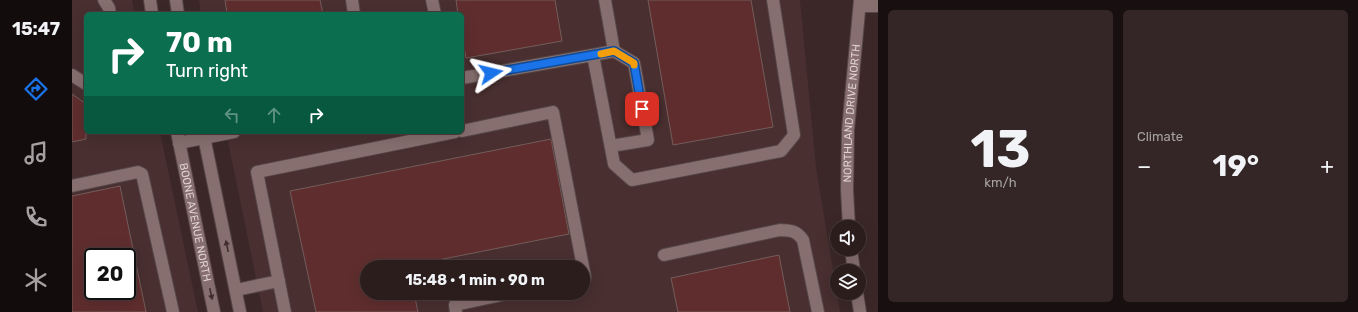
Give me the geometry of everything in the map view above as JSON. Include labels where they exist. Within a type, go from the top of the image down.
[{"type":"street","points":[[104,0],[110,12]]},
{"type":"street","points":[[150,0],[152,12]]},
{"type":"street","points":[[176,0],[178,12]]},
{"type":"street","points":[[352,0],[354,12]]},
{"type":"street","points":[[432,0],[435,12]]},
{"type":"street","points":[[605,0],[614,51]]},
{"type":"street","points":[[593,55],[614,164],[632,180],[781,151],[794,135],[773,0]]},
{"type":"street","points":[[860,3],[878,6]]},
{"type":"street","name":"NORTHLAND DRIVE NORTH","points":[[849,220],[847,190],[848,130],[860,3]]},
{"type":"street","points":[[464,78],[614,51],[634,63],[648,140],[611,146]]},
{"type":"street","points":[[72,75],[84,83]]},
{"type":"street","points":[[464,131],[552,112],[582,260]]},
{"type":"street","points":[[178,137],[214,134]]},
{"type":"street","points":[[285,312],[257,172],[445,134]]},
{"type":"street","points":[[204,135],[240,312]]},
{"type":"street","name":"BOONE AVENUE NORTH","points":[[178,137],[214,312]]},
{"type":"street","points":[[72,186],[138,172],[142,174],[173,312]]},
{"type":"street","points":[[664,255],[780,230],[791,231],[798,234],[803,240],[818,312]]},
{"type":"street","points":[[236,290],[279,281]]},
{"type":"street","points":[[456,312],[455,304],[475,300]]},
{"type":"street","points":[[858,300],[860,312]]},
{"type":"shaded area","points":[[72,0],[132,0],[135,12],[84,12],[84,134],[160,134],[198,312],[72,312]]},
{"type":"shaded area","points":[[199,0],[800,0],[816,167],[832,264],[830,264],[830,300],[838,300],[840,312],[263,312],[226,134],[464,134],[464,12],[201,12]]},
{"type":"building","points":[[225,0],[320,0],[323,12],[227,12]]},
{"type":"building","points":[[456,0],[555,0],[562,41],[466,58],[464,46],[464,12],[458,12]]},
{"type":"building","points":[[648,0],[751,0],[773,127],[673,145]]},
{"type":"building","points":[[72,94],[84,103],[84,134],[86,134],[86,139],[72,142]]},
{"type":"building","points":[[551,139],[569,234],[438,260],[360,260],[360,300],[415,300],[418,312],[316,312],[290,191]]},
{"type":"building","points":[[120,186],[133,248],[84,248],[84,300],[136,300],[136,264],[146,312],[72,312],[72,196]]},
{"type":"building","points":[[779,255],[790,312],[678,312],[671,278]]},
{"type":"slow traffic","points":[[601,54],[614,51],[634,63],[634,65]]},
{"type":"route","points":[[491,73],[614,51],[634,63],[642,109]]}]
